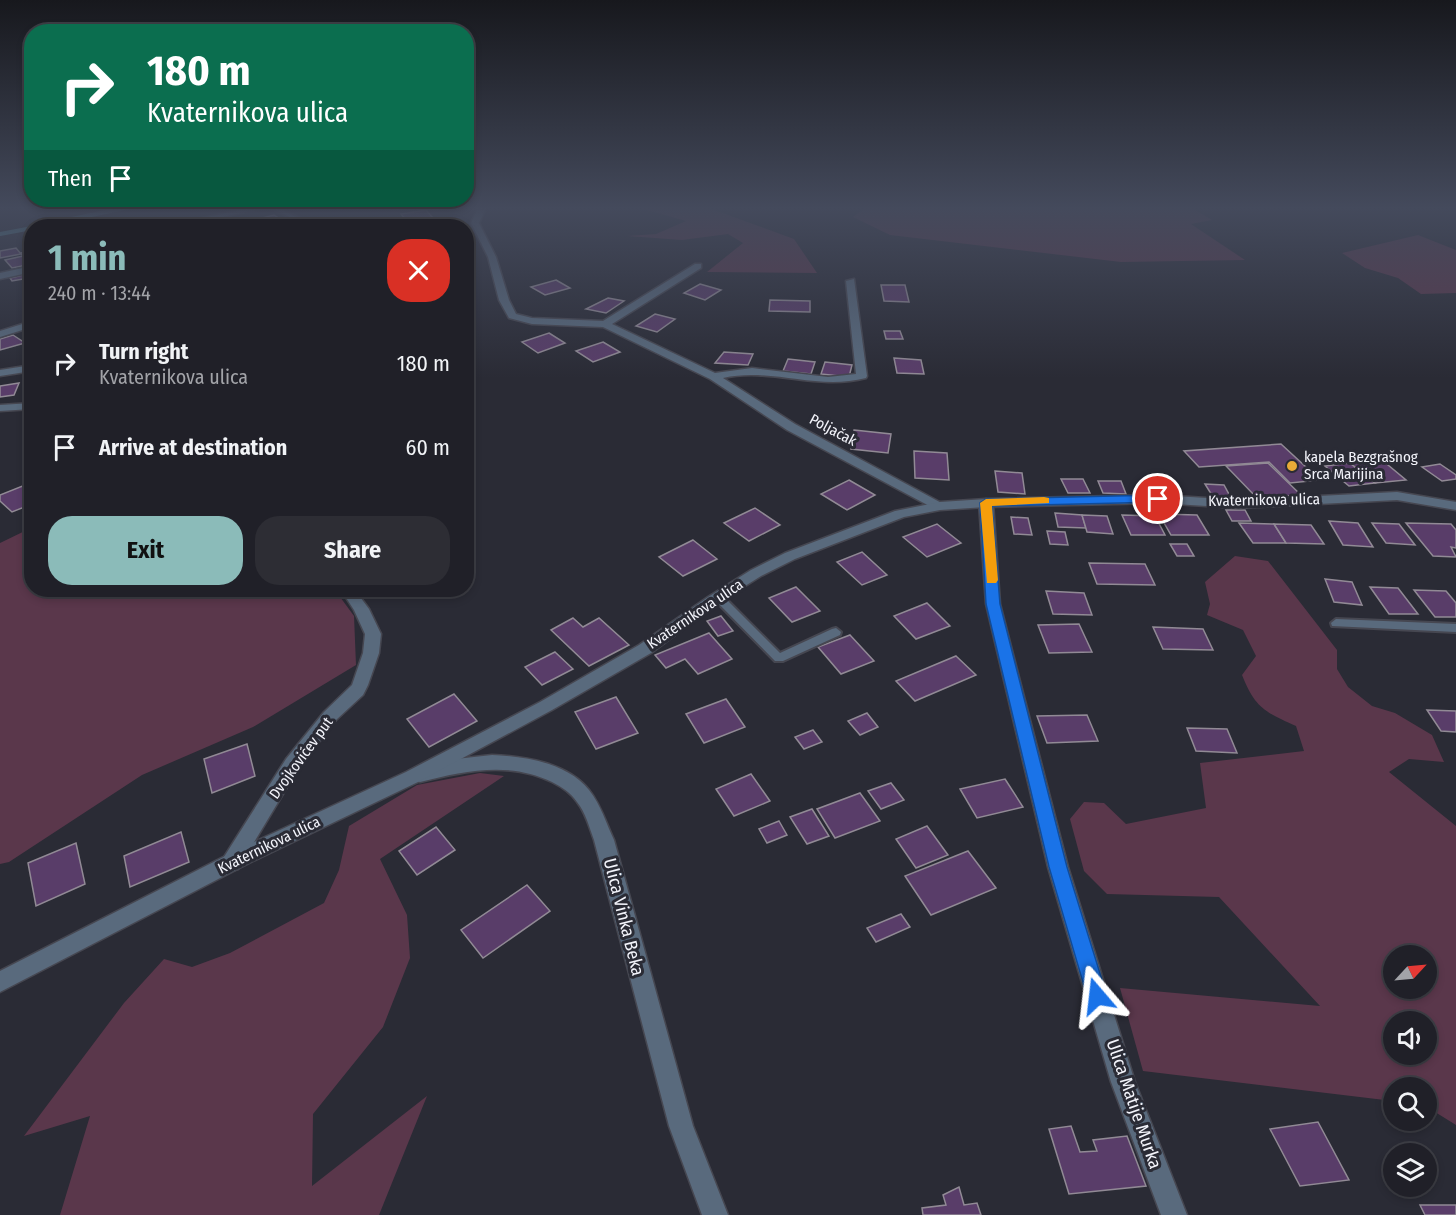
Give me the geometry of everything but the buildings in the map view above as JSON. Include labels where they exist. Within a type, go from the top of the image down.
[{"type":"street","points":[[494,265],[504,300],[512,316],[532,321],[605,324],[698,266]]},
{"type":"street","points":[[0,276],[24,271]]},
{"type":"street","points":[[714,377],[730,371],[758,371],[847,382],[862,376],[851,281]]},
{"type":"street","name":"Poljačak","points":[[605,324],[714,377],[791,427],[940,506]]},
{"type":"street","points":[[0,333],[24,326]]},
{"type":"street","points":[[0,373],[24,369]]},
{"type":"street","points":[[0,408],[24,406]]},
{"type":"street","name":"Kvaternikova ulica","points":[[0,982],[231,863],[412,777],[600,676],[645,649],[756,573],[822,543],[900,514],[940,506],[986,503],[1158,499],[1239,504],[1397,496],[1456,506]]},
{"type":"street","name":"Ulica Matije Murka","points":[[986,503],[993,604],[1058,867],[1124,1082],[1174,1215]]},
{"type":"street","name":"Dvojkovićev put","points":[[231,863],[292,764],[330,716],[357,691],[360,685],[371,653],[373,634],[353,597]]},
{"type":"street","name":"Ulica Vinka Beka","points":[[412,777],[495,761],[516,762],[541,767],[572,784],[585,798],[604,840],[610,860],[628,936],[681,1126],[716,1215]]},
{"type":"lane","points":[[718,597],[779,657],[836,632]]},
{"type":"lane","points":[[1336,623],[1456,628]]},
{"type":"shaded area","points":[[716,265],[811,265],[817,273],[707,272]]},
{"type":"shaded area","points":[[1360,265],[1456,265],[1456,293],[1421,294],[1398,278]]},
{"type":"shaded area","points":[[24,531],[24,597],[340,597],[354,616],[356,665],[253,727],[142,775],[9,862],[0,864],[0,543]]},
{"type":"shaded area","points":[[1235,556],[1268,561],[1337,650],[1337,669],[1348,687],[1372,706],[1395,713],[1432,735],[1444,762],[1409,759],[1389,772],[1456,826],[1456,1125],[1437,1113],[1437,1077],[1383,1077],[1383,1100],[1143,1071],[1120,988],[1320,1006],[1219,897],[1107,894],[1084,871],[1070,819],[1084,802],[1104,803],[1126,824],[1206,808],[1200,763],[1304,751],[1296,726],[1262,708],[1247,686],[1242,675],[1256,656],[1243,630],[1207,615],[1210,604],[1205,582]]},
{"type":"shaded area","points":[[480,773],[504,776],[380,859],[407,915],[410,958],[383,1027],[313,1114],[312,1186],[427,1096],[379,1215],[60,1215],[90,1116],[24,1136],[124,1003],[164,959],[192,967],[230,953],[324,903],[339,870],[349,826],[417,785]]},
{"type":"slow traffic","points":[[991,580],[986,503],[1044,501]]},
{"type":"place","name":"kapela Bezgrašnog Srca Marijina","points":[[1292,466]]},
{"type":"route","points":[[1097,996],[1058,867],[993,604],[986,503],[1158,499]]}]
